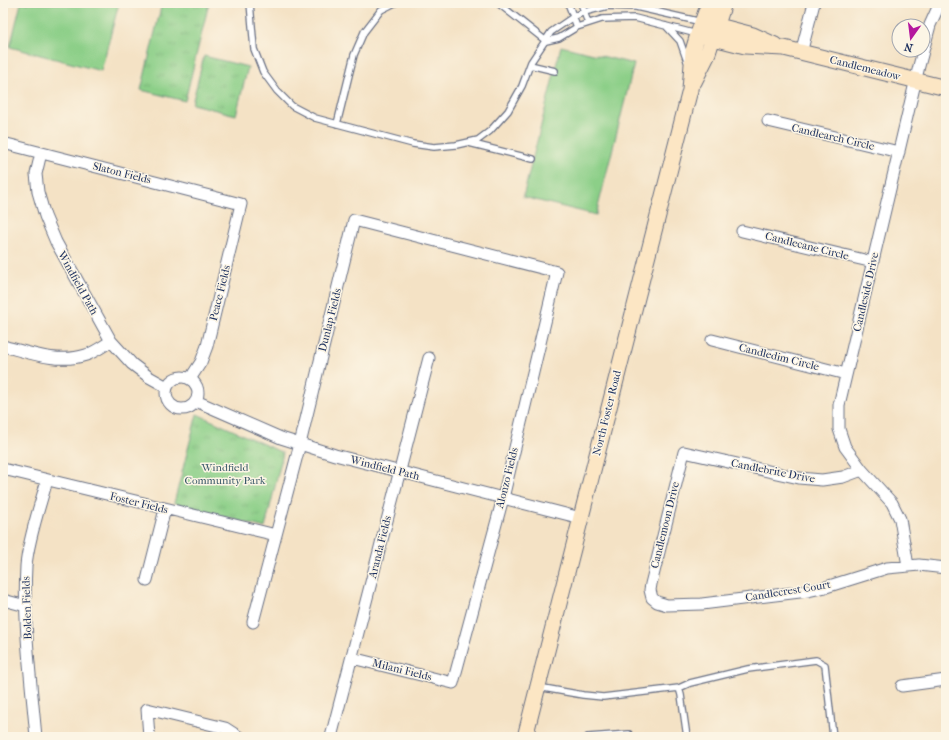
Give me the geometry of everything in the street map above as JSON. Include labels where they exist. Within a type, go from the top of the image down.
[{"type":"main road","name":"North Foster Road","points":[[525,737],[690,90],[693,51],[709,3]]},
{"type":"main road","name":"North Foster Road","points":[[690,90],[707,56],[724,3]]},
{"type":"main road","name":"Candlemeadow","points":[[700,28],[715,32],[753,35],[784,48],[801,53],[946,88]]},
{"type":"street","points":[[801,53],[814,3]]},
{"type":"street","name":"Candleside Drive","points":[[908,566],[900,519],[892,503],[862,470],[845,447],[838,429],[839,405],[916,80],[930,25],[940,3]]},
{"type":"street","name":"Candlearch Circle","points":[[768,121],[899,152]]},
{"type":"street","name":"Slaton Fields","points":[[3,143],[241,204]]},
{"type":"street","name":"Windfield Path","points":[[41,152],[36,174],[38,192],[44,216],[56,242],[111,341],[132,364],[149,377],[167,387]]},
{"type":"street","name":"Peace Fields","points":[[190,379],[201,362],[207,346],[241,204]]},
{"type":"street","name":"Dunlap Fields","points":[[253,622],[300,444],[354,220],[557,272]]},
{"type":"street","name":"Candlecane Circle","points":[[742,230],[873,262]]},
{"type":"street","name":"Alonzo Fields","points":[[453,683],[502,498],[557,272]]},
{"type":"street","name":"Candledim Circle","points":[[712,340],[846,374]]},
{"type":"street","points":[[3,346],[50,358],[65,359],[88,354],[111,341]]},
{"type":"street","name":"Aranda Fields","points":[[331,737],[429,358]]},
{"type":"street","points":[[179,377],[190,379],[195,383],[198,389],[196,401],[192,406],[181,409],[170,404],[166,393],[170,382],[179,377]]},
{"type":"street","name":"Windfield Path","points":[[196,401],[281,438],[335,456],[581,518]]},
{"type":"street","name":"Candlebrite Drive","points":[[684,452],[799,478],[822,480],[843,477],[862,470]]},
{"type":"street","name":"Candlemoon Drive","points":[[652,598],[650,590],[651,584],[684,452]]},
{"type":"street","name":"Foster Fields","points":[[3,469],[276,536]]},
{"type":"street","name":"Bolden Fields","points":[[36,737],[26,606],[26,566],[28,550],[47,480]]},
{"type":"street","points":[[147,580],[165,509]]},
{"type":"street","name":"Candlecrest Court","points":[[652,598],[657,602],[667,605],[702,604],[801,592],[826,587],[887,568],[919,565],[946,568]]},
{"type":"street","points":[[3,600],[26,606]]},
{"type":"street","name":"Milani Fields","points":[[352,658],[453,683]]},
{"type":"street","points":[[902,686],[946,680]]},
{"type":"street","points":[[149,737],[147,709],[225,728],[239,737]]},
{"type":"lane","points":[[250,3],[254,49],[263,72],[277,91],[292,106],[315,118],[413,144],[434,147],[456,145],[478,140],[490,131],[508,111],[522,86],[530,65],[551,32],[573,17],[584,12],[608,6],[636,6],[700,28]]},
{"type":"lane","points":[[337,124],[354,56],[364,32],[381,10],[395,3]]},
{"type":"lane","points":[[498,3],[546,41]]},
{"type":"lane","points":[[568,3],[577,27]]},
{"type":"lane","points":[[581,3],[588,23]]},
{"type":"lane","points":[[610,3],[626,7]]},
{"type":"lane","points":[[546,41],[559,38],[577,27],[602,19],[635,18],[666,26],[700,28]]},
{"type":"lane","points":[[666,26],[680,41],[692,74]]},
{"type":"lane","points":[[530,65],[555,71]]},
{"type":"lane","points":[[467,143],[533,159]]},
{"type":"lane","points":[[538,687],[562,692],[603,697],[679,688],[690,683],[748,669],[816,660],[825,666],[833,737]]},
{"type":"lane","points":[[679,688],[686,737]]},
{"type":"lane","points":[[588,737],[629,734]]},
{"type":"green space","points":[[21,3],[119,3],[101,71],[10,47]]},
{"type":"green space","points":[[162,3],[209,3],[185,101],[141,90]]},
{"type":"green space","points":[[561,46],[634,64],[596,215],[523,197]]},
{"type":"green space","points":[[204,56],[248,67],[236,115],[192,104]]},
{"type":"green space","name":"Windfield Community Park","points":[[197,414],[283,453],[265,528],[174,503]]}]
